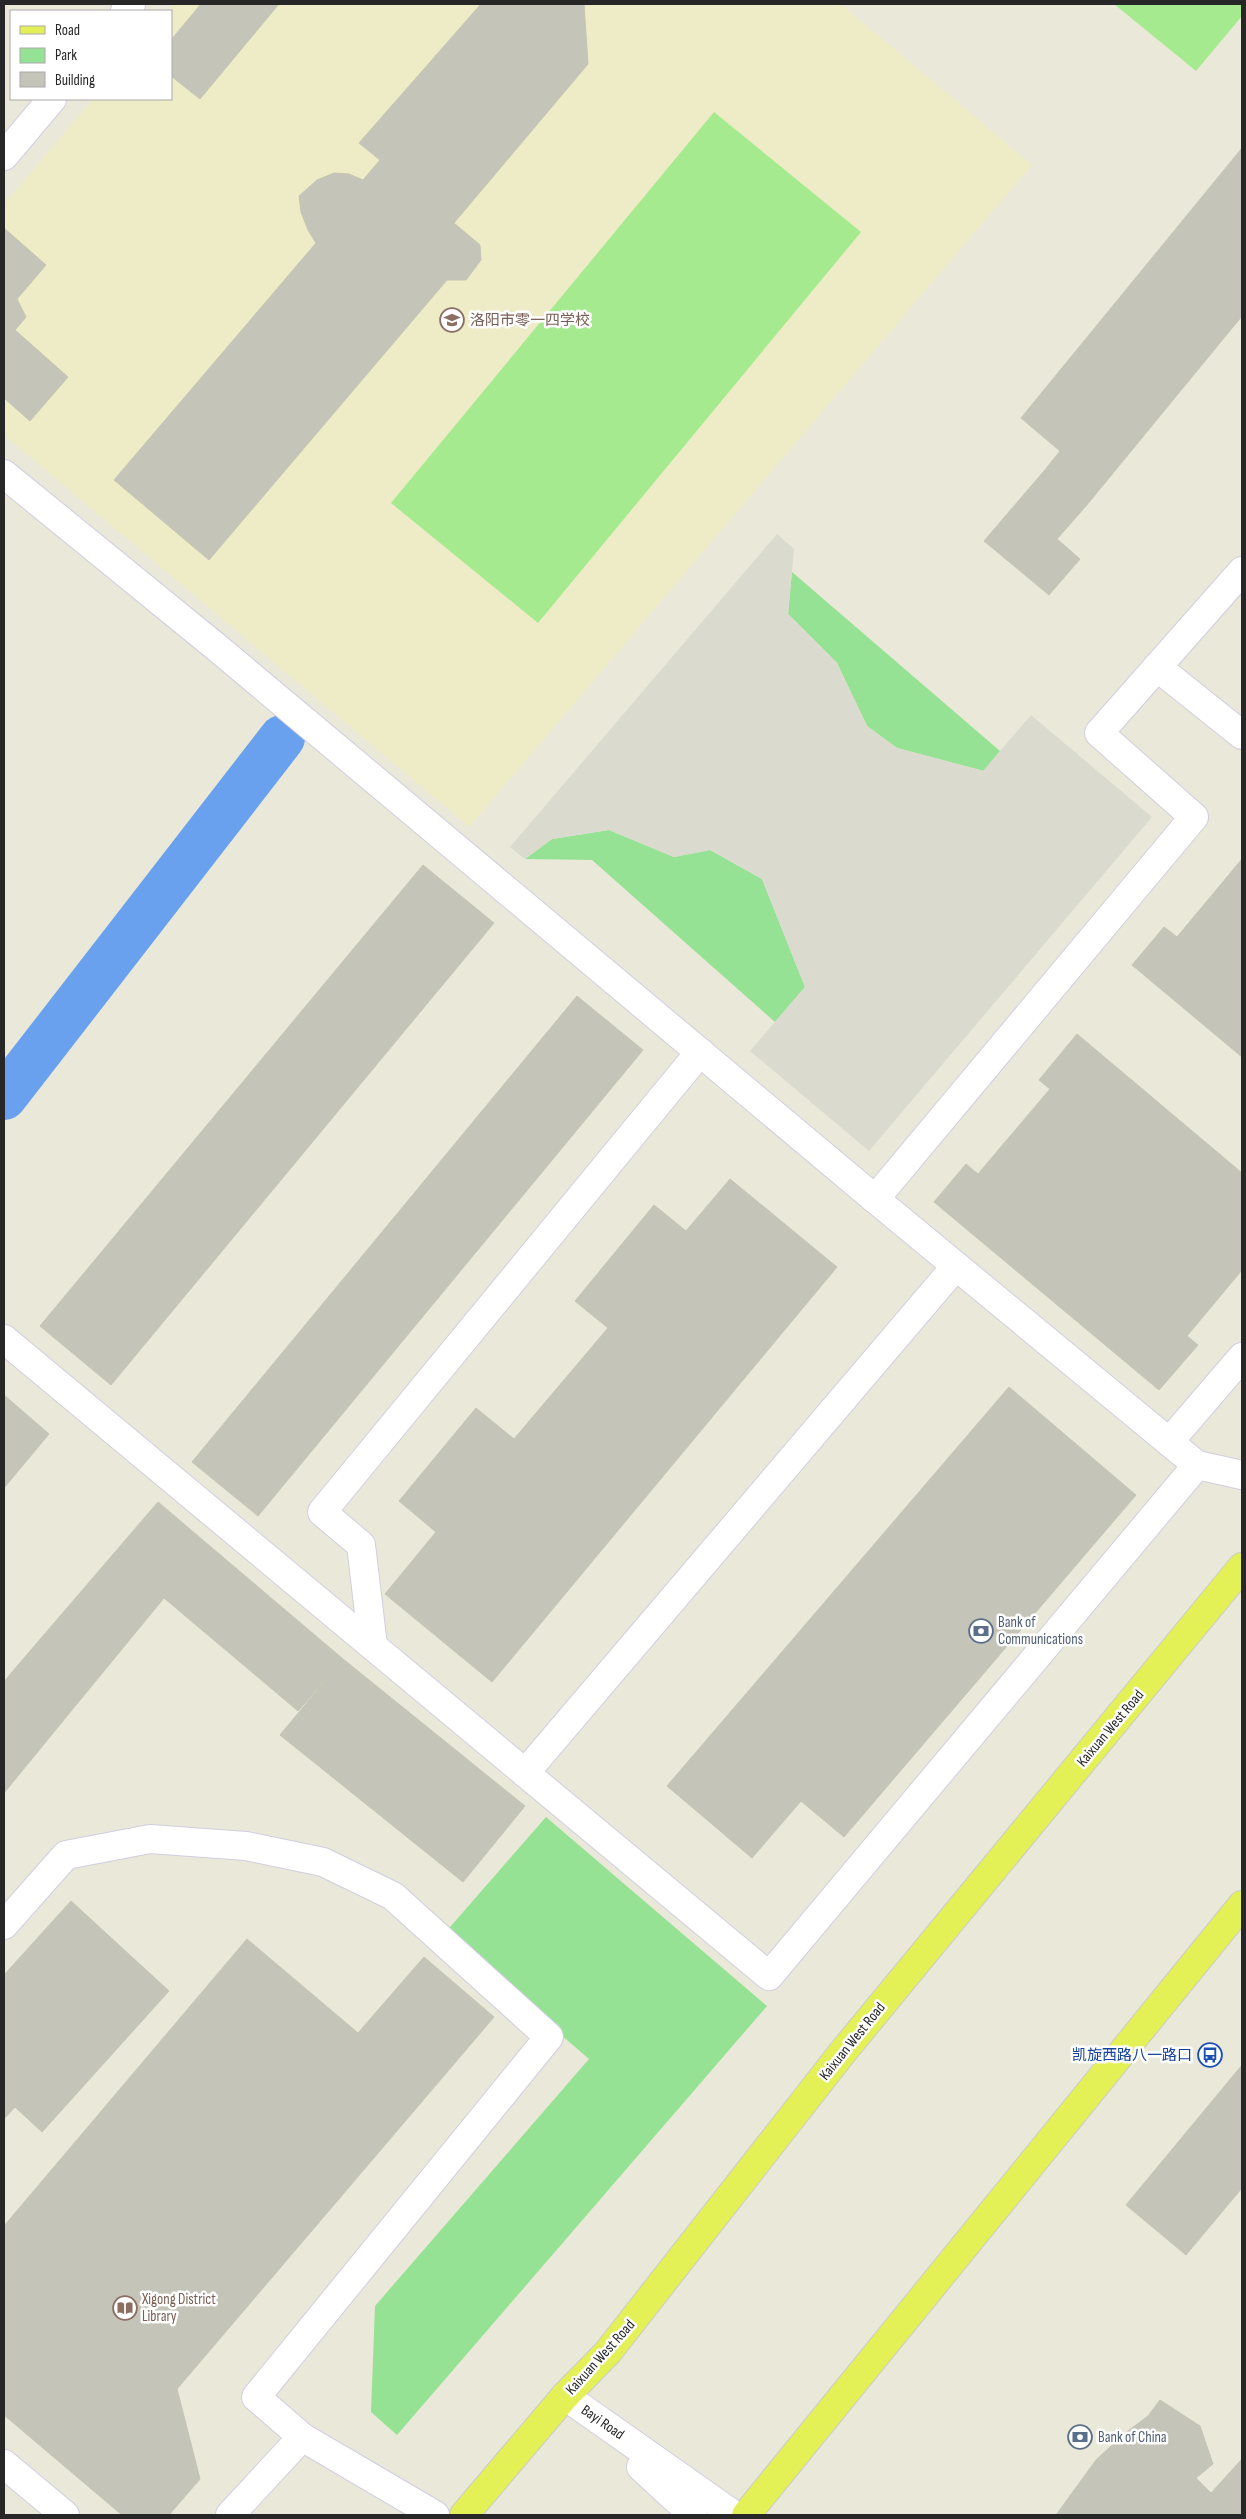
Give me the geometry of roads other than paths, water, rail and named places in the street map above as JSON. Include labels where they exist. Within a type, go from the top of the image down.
[{"type":"main road","name":"Kaixuan West Road","points":[[464,2515],[566,2396],[608,2352],[842,2053],[1242,1567]]},
{"type":"main road","points":[[746,2515],[1242,1905]]},
{"type":"street","points":[[4,156],[51,100]]},
{"type":"street","points":[[4,474],[215,646],[874,1199],[1197,1465],[1242,1475]]},
{"type":"street","points":[[874,1199],[1194,818],[1099,733],[1242,571]]},
{"type":"street","points":[[1157,667],[1242,735]]},
{"type":"street","points":[[373,1646],[361,1546],[322,1512],[700,1052]]},
{"type":"street","points":[[525,1773],[956,1266]]},
{"type":"street","points":[[4,1339],[769,1976],[1197,1465]]},
{"type":"street","points":[[1169,1442],[1242,1357]]},
{"type":"street","points":[[4,1925],[66,1855],[150,1839],[246,1846],[323,1862],[393,1896],[549,2037],[256,2397],[302,2437],[434,2515]]},
{"type":"street","name":"Bayi Road","points":[[566,2396],[693,2515]]},
{"type":"street","name":"Bayi Road","points":[[566,2396],[734,2515]]},
{"type":"street","points":[[230,2515],[302,2437]]},
{"type":"street","points":[[4,2464],[65,2515]]},
{"type":"waterway","points":[[4,1097],[282,738]]},
{"type":"place","name":"洛阳市零一四学校","points":[[452,320]]},
{"type":"place","name":"Bank of Communications","points":[[981,1631]]},
{"type":"place","name":"凯旋西路八一路口","points":[[1210,2055]]},
{"type":"place","name":"Xigong District Library","points":[[125,2308]]},
{"type":"place","name":"Bank of China","points":[[1080,2437]]}]
